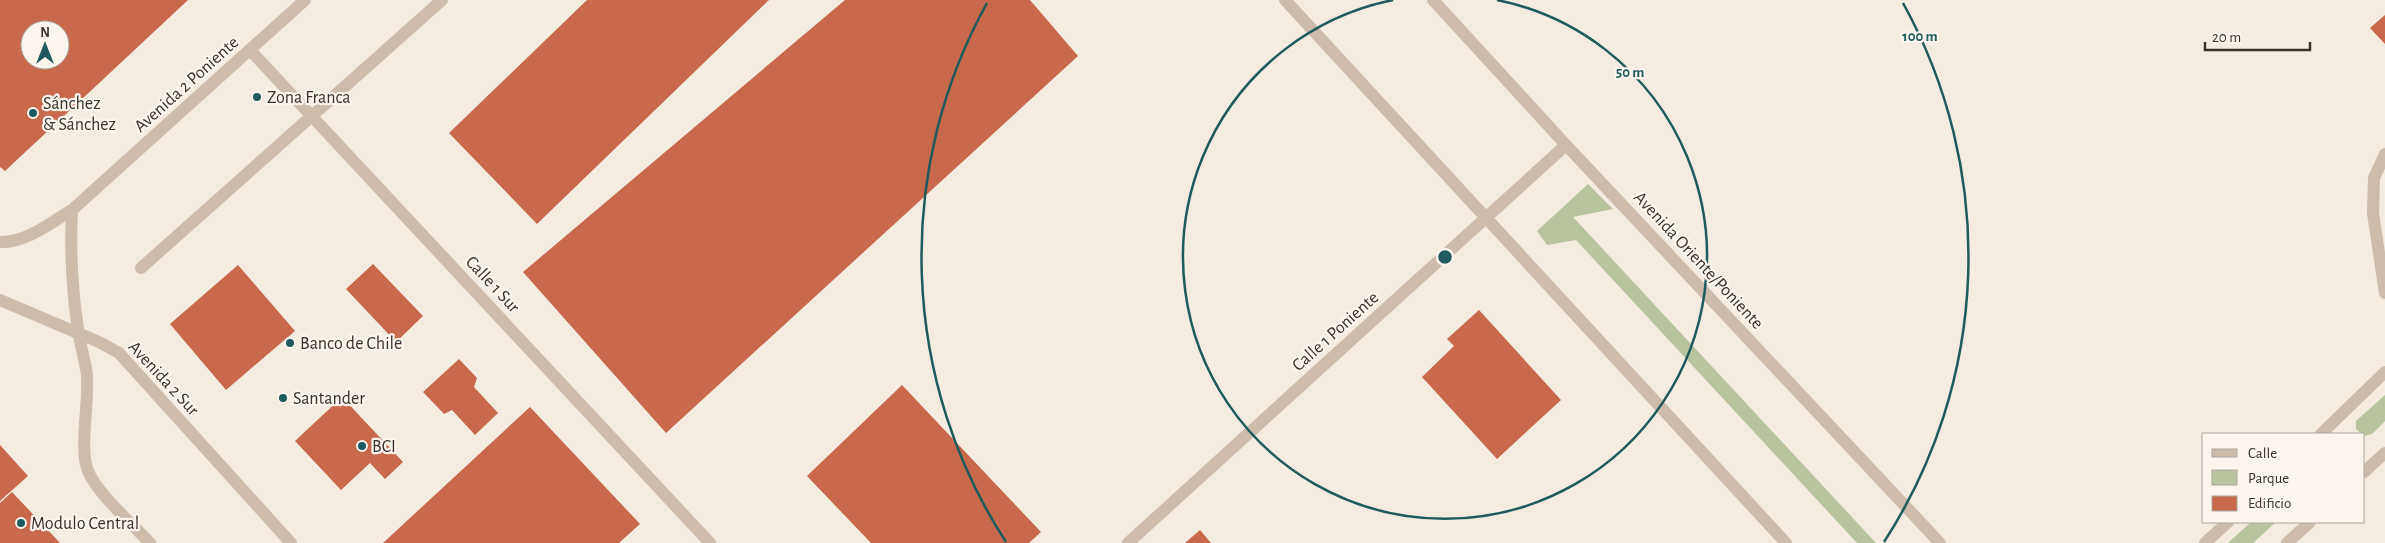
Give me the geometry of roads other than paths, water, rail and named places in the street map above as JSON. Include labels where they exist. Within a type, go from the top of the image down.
[{"type":"street","name":"Avenida 2 Poniente","points":[[0,242],[10,242],[30,236],[72,210],[305,0]]},
{"type":"street","points":[[141,268],[442,0]]},
{"type":"street","points":[[1285,0],[1786,543]]},
{"type":"street","name":"Avenida Oriente/Poniente","points":[[1433,0],[1566,145],[1940,543]]},
{"type":"street","name":"Calle 1 Sur","points":[[250,50],[710,543]]},
{"type":"street","name":"Calle 1 Poniente","points":[[1128,543],[1566,145]]},
{"type":"street","points":[[2385,154],[2374,178],[2373,213],[2385,293]]},
{"type":"street","points":[[72,210],[71,265],[79,335],[87,374],[88,408],[84,448],[88,470],[99,488],[150,543]]},
{"type":"street","name":"Avenida 2 Sur","points":[[0,300],[99,342],[119,353],[291,543]]},
{"type":"street","points":[[2322,433],[2385,372]]},
{"type":"street","points":[[2365,471],[2385,453]]},
{"type":"street","points":[[2205,543],[2227,523]]},
{"type":"street","points":[[2287,543],[2309,523]]},
{"type":"place","name":"Zona Franca","points":[[257,97]]},
{"type":"place","name":"Sánchez & Sánchez","points":[[33,113]]},
{"type":"place","name":"Banco de Chile","points":[[290,343]]},
{"type":"place","name":"Santander","points":[[283,398]]},
{"type":"place","name":"BCI","points":[[362,446]]},
{"type":"place","name":"Modulo Central","points":[[21,523]]}]
